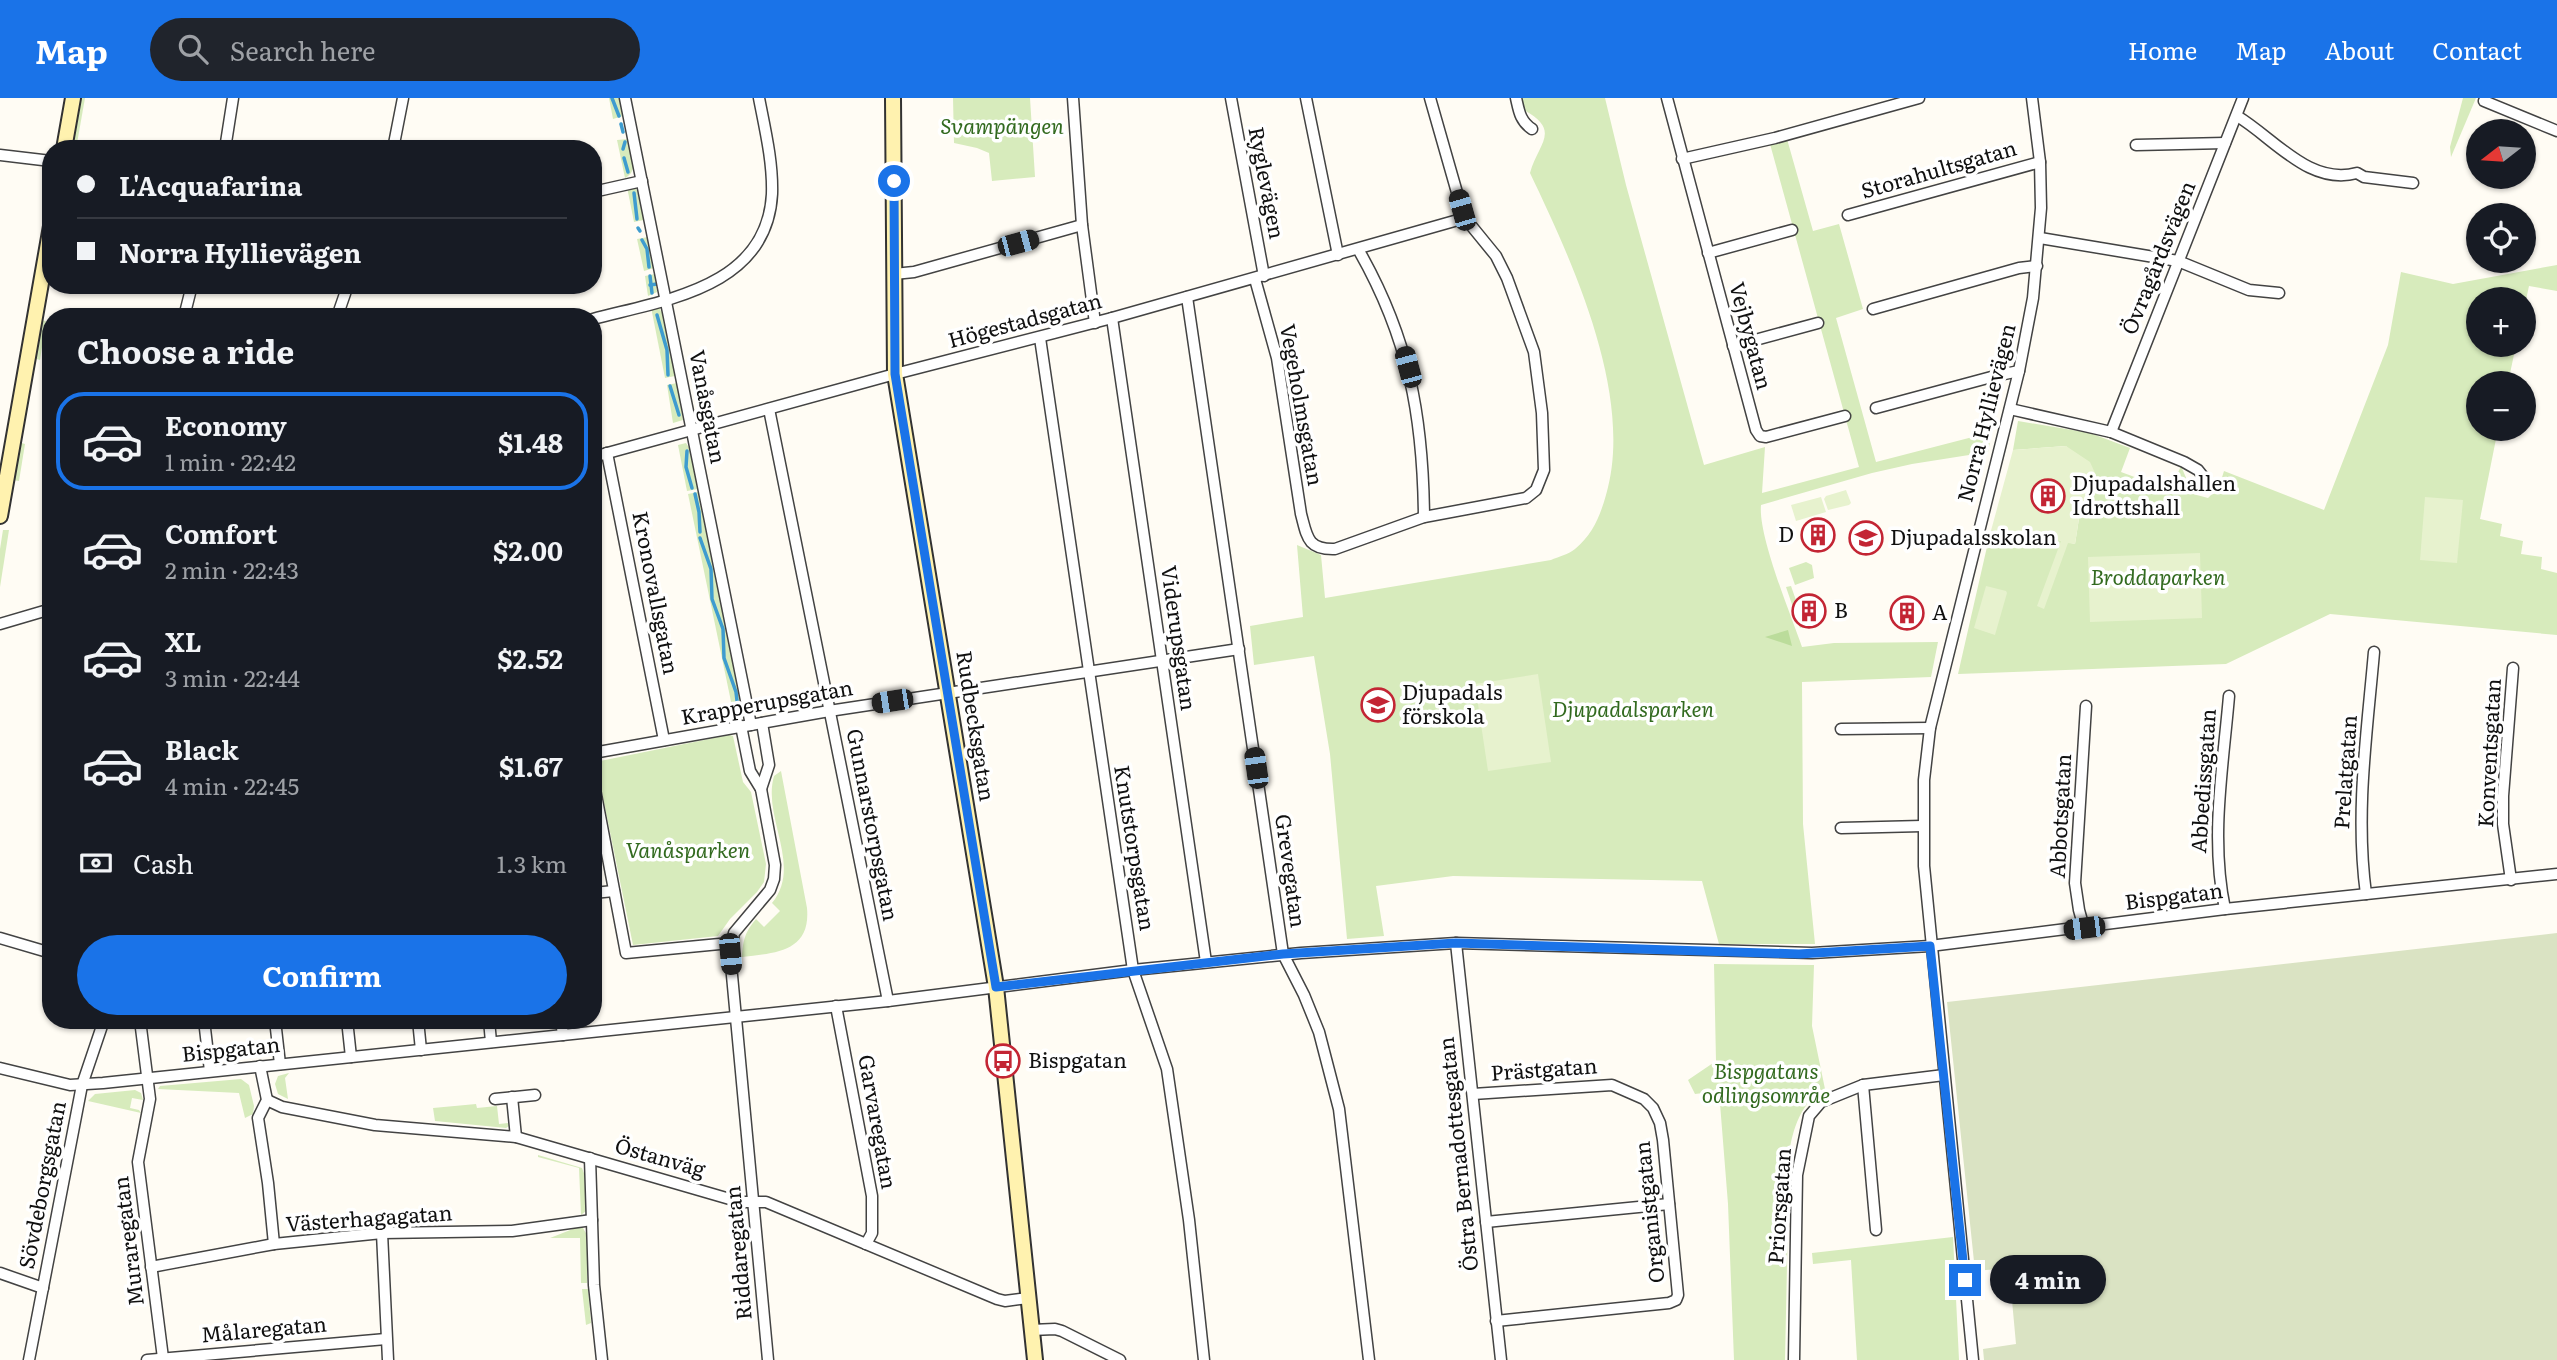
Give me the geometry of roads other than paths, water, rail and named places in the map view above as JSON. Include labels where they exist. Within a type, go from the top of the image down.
[{"type":"street","points":[[66,140],[73,98]]},
{"type":"street","points":[[226,140],[233,98]]},
{"type":"street","points":[[395,140],[403,98]]},
{"type":"street","name":"Vanåsgatan","points":[[625,98],[751,725]]},
{"type":"street","points":[[602,317],[710,286],[727,275],[754,247],[763,229],[772,197],[760,98]]},
{"type":"street","name":"Rudbecksgatan","points":[[893,98],[895,374],[996,987],[1035,1360]]},
{"type":"street","points":[[1073,98],[1082,225],[1096,323]]},
{"type":"street","name":"Ryglevägen","points":[[1230,98],[1260,277]]},
{"type":"street","points":[[1306,98],[1338,255]]},
{"type":"street","points":[[1358,250],[1385,299],[1403,348],[1423,448],[1424,517],[1526,498],[1536,490],[1544,470],[1539,380],[1525,324],[1496,256],[1465,218],[1430,98]]},
{"type":"street","points":[[1516,98],[1520,117],[1524,124],[1532,129]]},
{"type":"street","name":"Vejbygatan","points":[[1667,98],[1756,430],[1760,436],[1766,437],[1845,416]]},
{"type":"street","points":[[1682,159],[1775,138],[1919,98]]},
{"type":"street","name":"Norra Hyllievägen","points":[[1973,1360],[1930,946],[1923,826],[1924,780],[1930,727],[2019,372],[2037,266],[2040,238],[2040,162],[2032,98]]},
{"type":"street","name":"Övragårdsvägen","points":[[2111,432],[2244,98]]},
{"type":"street","points":[[2484,101],[2557,131]]},
{"type":"street","points":[[2237,116],[2302,164],[2323,173],[2345,176],[2357,173],[2364,177],[2413,183]]},
{"type":"street","points":[[2136,145],[2225,143]]},
{"type":"street","points":[[0,155],[42,160]]},
{"type":"street","name":"Storahultsgatan","points":[[1848,215],[2040,162]]},
{"type":"street","points":[[602,190],[642,181]]},
{"type":"street","name":"Högestadsgatan","points":[[602,454],[895,374],[1096,323],[1465,218]]},
{"type":"street","points":[[894,274],[914,272],[1082,225]]},
{"type":"street","points":[[1708,253],[1792,230]]},
{"type":"street","points":[[2040,238],[2178,261],[2249,290],[2279,293]]},
{"type":"street","points":[[1873,309],[2019,268],[2037,266]]},
{"type":"street","points":[[0,516],[42,277]]},
{"type":"street","name":"Vegeholmsgatan","points":[[1260,277],[1277,358],[1307,538],[1314,546],[1324,550],[1335,549],[1424,517]]},
{"type":"street","name":"Grevegatan","points":[[1187,297],[1283,954],[1319,1032],[1339,1109],[1369,1360]]},
{"type":"street","name":"Viderupsgatan","points":[[1112,318],[1206,962]]},
{"type":"street","points":[[1733,346],[1818,323]]},
{"type":"street","name":"Knutstorpsgatan","points":[[1040,338],[1133,971],[1167,1069],[1189,1220],[1204,1360]]},
{"type":"street","points":[[1876,408],[2019,372]]},
{"type":"street","name":"Gunnarstorpsgatan","points":[[769,409],[888,1001]]},
{"type":"street","points":[[2010,409],[2111,432],[2184,462],[2198,470],[2206,480]]},
{"type":"street","name":"Kronovallsgatan","points":[[607,453],[664,740]]},
{"type":"street","points":[[0,624],[42,612]]},
{"type":"street","name":"Krapperupsgatan","points":[[602,751],[830,711],[1239,649]]},
{"type":"street","name":"Prelatgatan","points":[[2366,894],[2360,815],[2374,652]]},
{"type":"street","name":"Konventsgatan","points":[[2511,880],[2503,824],[2503,796],[2513,668]]},
{"type":"street","name":"Abbedissgatan","points":[[2225,909],[2217,862],[2217,827],[2229,696]]},
{"type":"street","name":"Abbotsgatan","points":[[2084,928],[2078,910],[2075,883],[2086,706]]},
{"type":"street","points":[[751,725],[769,765],[761,789]]},
{"type":"street","points":[[736,1017],[730,943],[741,922],[770,890],[774,878],[774,853],[761,789],[750,771],[751,725]]},
{"type":"street","points":[[1841,729],[1930,727]]},
{"type":"street","points":[[1841,828],[1923,826]]},
{"type":"street","points":[[602,827],[626,953],[730,943]]},
{"type":"street","name":"Bispgatan","points":[[82,1085],[888,1001],[1283,954],[1456,943],[1799,954],[1930,946],[2225,909],[2557,874]]},
{"type":"street","points":[[602,892],[614,891]]},
{"type":"street","points":[[0,938],[42,950]]},
{"type":"street","name":"Östra Bernadottesgatan","points":[[1456,943],[1500,1360]]},
{"type":"street","name":"Garvaregatan","points":[[836,1006],[872,1196],[872,1233],[866,1244]]},
{"type":"street","name":"Riddaregatan","points":[[736,1017],[768,1360]]},
{"type":"street","name":"Sövdeborgsgatan","points":[[29,1360],[82,1085],[101,1029]]},
{"type":"street","name":"Muraregatan","points":[[140,1029],[149,1099],[138,1162],[163,1358]]},
{"type":"street","points":[[206,1029],[210,1071]]},
{"type":"street","points":[[276,1029],[280,1064]]},
{"type":"street","points":[[348,1029],[351,1057]]},
{"type":"street","points":[[419,1029],[421,1050]]},
{"type":"street","points":[[490,1029],[491,1042]]},
{"type":"street","points":[[562,1029],[563,1035]]},
{"type":"street","points":[[260,1066],[267,1100],[258,1118],[274,1244]]},
{"type":"street","points":[[0,1068],[70,1085],[82,1085]]},
{"type":"street","name":"Priorsgatan","points":[[1794,1360],[1797,1175],[1809,1116],[1821,1102],[1863,1085],[1944,1075]]},
{"type":"street","points":[[1863,1085],[1876,1230]]},
{"type":"street","name":"Prästgatan","points":[[1473,1094],[1612,1086],[1644,1099],[1653,1108]]},
{"type":"street","points":[[495,1099],[535,1095]]},
{"type":"street","points":[[512,1097],[516,1138]]},
{"type":"street","name":"Östanväg","points":[[267,1100],[282,1107],[375,1125],[516,1138],[740,1202],[766,1202],[996,1299],[1005,1301],[1028,1298]]},
{"type":"street","name":"Organistgatan","points":[[1496,1321],[1669,1303],[1676,1300],[1678,1295],[1661,1132],[1653,1108]]},
{"type":"street","points":[[590,1158],[594,1285],[602,1360]]},
{"type":"street","points":[[1486,1222],[1669,1203]]},
{"type":"street","name":"Västerhagagatan","points":[[151,1267],[274,1244],[382,1233],[512,1231],[592,1220]]},
{"type":"street","points":[[382,1233],[388,1360]]},
{"type":"street","points":[[0,1272],[43,1288]]},
{"type":"street","points":[[1031,1330],[1062,1331],[1120,1360]]},
{"type":"street","name":"Målaregatan","points":[[147,1360],[225,1356],[386,1339]]},
{"type":"waterway","points":[[612,98],[619,116]]},
{"type":"waterway","points":[[621,124],[623,132]]},
{"type":"waterway","points":[[623,149],[625,142]]},
{"type":"waterway","points":[[624,158],[628,172]]},
{"type":"waterway","points":[[634,193],[637,219]]},
{"type":"waterway","points":[[642,240],[647,249],[649,267]]},
{"type":"waterway","points":[[650,276],[652,293]]},
{"type":"waterway","points":[[650,285],[657,284]]},
{"type":"waterway","points":[[657,315],[667,350],[668,375]]},
{"type":"waterway","points":[[670,386],[679,415]]},
{"type":"waterway","points":[[687,451],[686,467],[692,488]]},
{"type":"waterway","points":[[695,494],[700,532]]},
{"type":"waterway","points":[[700,538],[711,569],[712,599],[723,629],[724,658],[741,712]]},
{"type":"place","name":"Djupadalshallen Idrottshall","points":[[2048,496]]},
{"type":"place","name":"D","points":[[1818,535]]},
{"type":"place","name":"Djupadalsskolan","points":[[1866,538]]},
{"type":"place","name":"B","points":[[1809,611]]},
{"type":"place","name":"A","points":[[1907,613]]},
{"type":"place","name":"Djupadals förskola","points":[[1378,705]]},
{"type":"place","name":"Bispgatan","points":[[1003,1061]]},
{"type":"park label","name":"Svampängen","points":[[1002,127]]},
{"type":"park label","name":"Broddaparken","points":[[2158,578]]},
{"type":"park label","name":"Djupadalsparken","points":[[1633,710]]},
{"type":"park label","name":"Vanåsparken","points":[[688,851]]},
{"type":"park label","name":"Bispgatans odlingsområe","points":[[1766,1084]]}]
